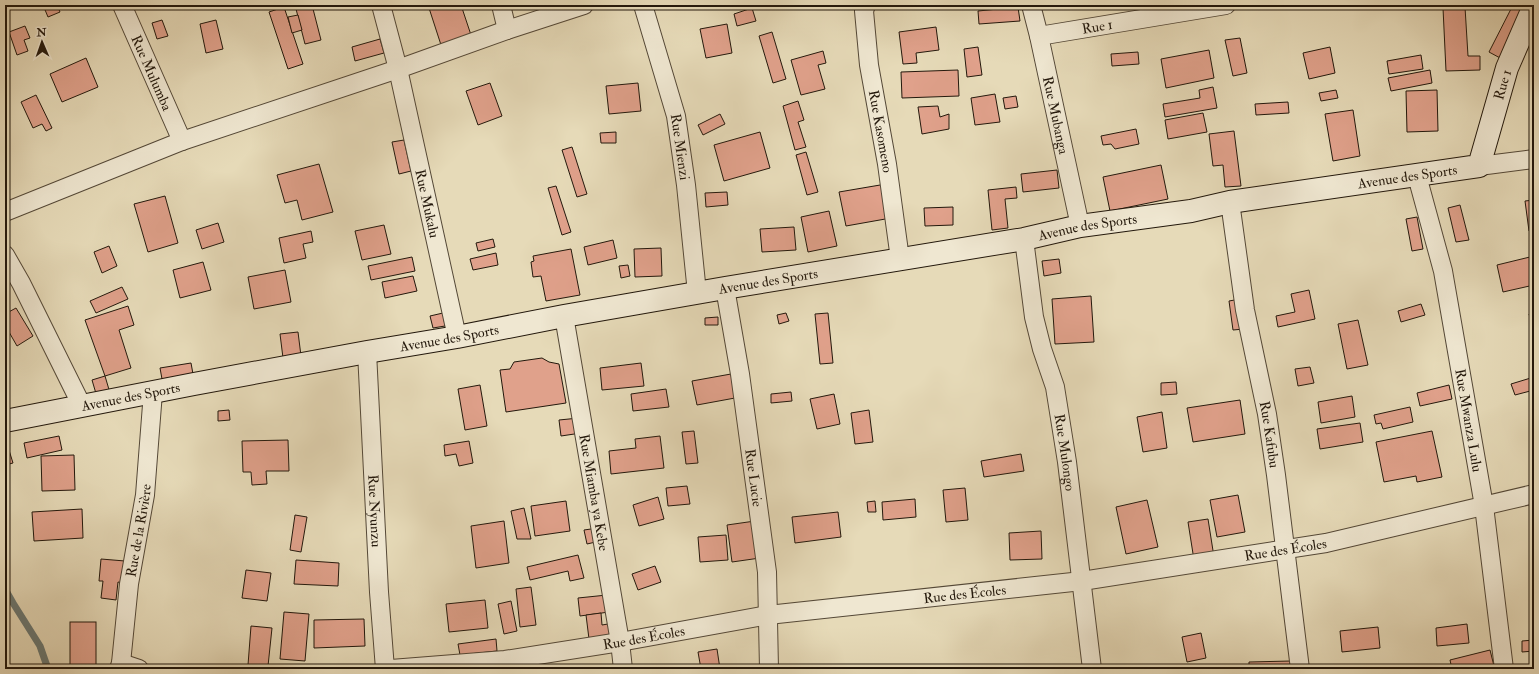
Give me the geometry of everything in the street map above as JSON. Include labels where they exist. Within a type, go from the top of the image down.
[{"type":"street","name":"Rue Mulumba","points":[[122,5],[182,141]]},
{"type":"street","name":"Rue Mukalu","points":[[382,5],[398,69],[457,337]]},
{"type":"street","points":[[501,5],[506,30]]},
{"type":"street","points":[[5,212],[182,141],[398,69],[506,30],[584,5]]},
{"type":"street","name":"Rue Mienzi","points":[[643,5],[676,116],[686,185],[698,293]]},
{"type":"street","name":"Rue Kasomeno","points":[[866,5],[864,11],[869,65],[887,164],[900,259]]},
{"type":"street","name":"Rue Mubanga","points":[[1031,5],[1080,226]]},
{"type":"street","name":"Rue 1","points":[[1039,36],[1226,5]]},
{"type":"street","name":"Rue 1","points":[[1478,166],[1507,68],[1534,6]]},
{"type":"street","name":"Avenue des Sports","points":[[5,420],[564,316],[1024,239],[1080,226],[1191,211],[1230,202],[1534,159]]},
{"type":"street","name":"Rue Mwanza Lulu","points":[[1417,176],[1442,271],[1484,506],[1504,669]]},
{"type":"street","name":"Rue Kafubu","points":[[1230,202],[1245,310],[1266,414],[1275,468],[1300,669]]},
{"type":"street","name":"Rue Mulongo","points":[[1024,239],[1034,317],[1042,349],[1055,387],[1067,462],[1092,669]]},
{"type":"street","points":[[5,255],[21,282],[82,406]]},
{"type":"street","name":"Rue Lucie","points":[[725,288],[740,374],[767,572],[770,669]]},
{"type":"street","name":"Rue Miamba ya Kebe","points":[[564,316],[620,642],[623,669]]},
{"type":"street","name":"Rue Nyunzu","points":[[367,352],[379,592],[385,669]]},
{"type":"street","name":"Rue de la Rivière","points":[[120,666],[129,584],[145,495],[153,392]]},
{"type":"street","name":"Rue des Écoles","points":[[391,669],[505,660],[620,642],[768,615],[1082,581],[1326,543],[1534,494]]},
{"type":"street","points":[[120,666],[139,669]]},
{"type":"building","points":[[43,5],[57,5],[60,12],[48,17]]},
{"type":"building","points":[[295,5],[312,5],[321,40],[305,44]]},
{"type":"building","points":[[439,5],[461,5],[472,38],[442,48],[429,8]]},
{"type":"building","points":[[1142,5],[1161,5],[1161,9],[1142,10]]},
{"type":"building","points":[[1513,5],[1529,5],[1502,59],[1489,52]]},
{"type":"building","points":[[284,7],[303,64],[288,69],[269,12]]},
{"type":"building","points":[[1018,7],[1020,21],[979,24],[978,11]]},
{"type":"building","points":[[1465,7],[1468,56],[1480,56],[1480,70],[1446,71],[1443,8]]},
{"type":"building","points":[[752,8],[756,21],[737,26],[734,14]]},
{"type":"building","points":[[298,15],[302,30],[292,33],[288,17]]},
{"type":"building","points":[[162,20],[168,36],[157,39],[152,23]]},
{"type":"building","points":[[216,20],[223,49],[206,53],[200,24]]},
{"type":"building","points":[[727,24],[732,53],[706,58],[700,29]]},
{"type":"building","points":[[25,26],[30,38],[24,40],[28,51],[17,55],[9,32]]},
{"type":"building","points":[[936,27],[939,50],[916,53],[917,63],[903,64],[899,32]]},
{"type":"building","points":[[772,32],[786,79],[773,83],[759,36]]},
{"type":"building","points":[[1240,38],[1247,73],[1233,76],[1225,40]]},
{"type":"building","points":[[380,39],[384,53],[355,61],[352,47]]},
{"type":"building","points":[[978,47],[982,75],[967,77],[964,49]]},
{"type":"building","points":[[1330,47],[1335,73],[1309,79],[1303,53]]},
{"type":"building","points":[[1209,50],[1214,78],[1166,88],[1161,59]]},
{"type":"building","points":[[823,51],[826,63],[818,65],[825,89],[801,95],[791,60]]},
{"type":"building","points":[[1138,52],[1139,64],[1112,66],[1111,54]]},
{"type":"building","points":[[1421,55],[1423,69],[1389,74],[1387,61]]},
{"type":"building","points":[[86,58],[98,87],[62,102],[50,74]]},
{"type":"building","points":[[958,70],[959,96],[902,98],[901,72]]},
{"type":"building","points":[[1430,70],[1432,83],[1391,91],[1388,78]]},
{"type":"building","points":[[490,83],[502,116],[478,125],[466,91]]},
{"type":"building","points":[[638,83],[641,111],[609,114],[606,86]]},
{"type":"building","points":[[1213,87],[1217,108],[1165,117],[1163,104],[1200,98],[1199,90]]},
{"type":"building","points":[[1336,90],[1338,98],[1321,101],[1319,93]]},
{"type":"building","points":[[1437,90],[1438,131],[1407,132],[1406,91]]},
{"type":"building","points":[[995,94],[1000,122],[975,125],[971,98]]},
{"type":"building","points":[[36,95],[52,128],[46,131],[42,124],[33,128],[21,102]]},
{"type":"building","points":[[1016,96],[1018,107],[1005,109],[1003,98]]},
{"type":"building","points":[[798,101],[804,120],[798,122],[806,147],[795,150],[783,106]]},
{"type":"building","points":[[1288,102],[1289,113],[1256,115],[1255,104]]},
{"type":"building","points":[[938,106],[940,117],[949,114],[949,129],[922,134],[918,107]]},
{"type":"building","points":[[1353,110],[1360,156],[1333,161],[1325,114]]},
{"type":"building","points":[[1203,113],[1207,132],[1168,139],[1165,120]]},
{"type":"building","points":[[720,114],[725,124],[703,135],[698,125]]},
{"type":"building","points":[[1136,129],[1139,144],[1115,149],[1111,144],[1103,145],[1101,136]]},
{"type":"building","points":[[1234,131],[1241,186],[1225,187],[1223,165],[1213,166],[1209,134]]},
{"type":"building","points":[[616,132],[616,143],[601,143],[600,133]]},
{"type":"building","points":[[760,132],[770,168],[724,181],[714,145]]},
{"type":"building","points":[[404,140],[411,171],[399,174],[392,142]]},
{"type":"building","points":[[572,147],[587,194],[577,197],[562,150]]},
{"type":"building","points":[[806,152],[818,192],[807,195],[796,155]]},
{"type":"building","points":[[319,164],[333,212],[302,220],[297,200],[285,203],[277,175]]},
{"type":"building","points":[[1161,165],[1168,199],[1110,211],[1103,177]]},
{"type":"building","points":[[1057,170],[1059,188],[1023,192],[1021,174]]},
{"type":"building","points":[[886,184],[891,218],[846,226],[839,192]]},
{"type":"building","points":[[556,186],[571,232],[562,235],[548,188]]},
{"type":"building","points":[[1016,187],[1017,198],[1005,199],[1008,228],[992,230],[988,190]]},
{"type":"building","points":[[727,192],[728,205],[706,207],[705,193]]},
{"type":"building","points":[[165,196],[178,243],[148,252],[134,204]]},
{"type":"building","points":[[1534,200],[1534,231],[1529,231],[1525,201]]},
{"type":"building","points":[[1460,205],[1469,240],[1456,242],[1448,208]]},
{"type":"building","points":[[953,207],[953,225],[925,226],[924,208]]},
{"type":"building","points":[[829,211],[837,246],[808,252],[801,217]]},
{"type":"building","points":[[1417,217],[1423,249],[1412,251],[1406,219]]},
{"type":"building","points":[[218,223],[224,242],[202,249],[196,230]]},
{"type":"building","points":[[384,225],[391,254],[362,260],[355,231]]},
{"type":"building","points":[[794,227],[796,250],[762,252],[760,229]]},
{"type":"building","points":[[311,231],[313,242],[303,244],[306,258],[284,263],[279,238]]},
{"type":"building","points":[[493,239],[495,247],[478,251],[476,243]]},
{"type":"building","points":[[613,240],[617,258],[588,265],[584,247]]},
{"type":"building","points":[[109,246],[117,266],[102,273],[94,252]]},
{"type":"building","points":[[661,248],[662,276],[635,277],[634,249]]},
{"type":"building","points":[[571,249],[580,295],[546,301],[541,276],[533,277],[531,262],[534,261],[533,256]]},
{"type":"building","points":[[496,253],[498,265],[473,270],[470,259]]},
{"type":"building","points":[[1534,256],[1534,285],[1503,292],[1497,265]]},
{"type":"building","points":[[412,257],[415,271],[371,280],[368,266]]},
{"type":"building","points":[[1059,259],[1061,273],[1044,276],[1042,261]]},
{"type":"building","points":[[203,262],[211,290],[180,298],[173,270]]},
{"type":"building","points":[[628,265],[630,276],[621,278],[619,266]]},
{"type":"building","points":[[285,270],[291,302],[254,309],[248,277]]},
{"type":"building","points":[[413,276],[417,291],[385,298],[382,282]]},
{"type":"building","points":[[122,287],[128,299],[96,313],[90,301]]},
{"type":"building","points":[[1309,290],[1315,319],[1278,327],[1276,316],[1295,312],[1291,294]]},
{"type":"building","points":[[1091,296],[1094,342],[1055,344],[1052,299]]},
{"type":"building","points":[[1240,299],[1244,329],[1233,330],[1229,301]]},
{"type":"building","points":[[1421,304],[1425,315],[1401,322],[1398,311]]},
{"type":"building","points":[[128,306],[134,325],[119,330],[131,368],[105,376],[85,320]]},
{"type":"building","points":[[16,308],[33,336],[17,346],[5,325],[5,314]]},
{"type":"building","points":[[443,313],[445,326],[433,328],[430,316]]},
{"type":"building","points":[[786,313],[789,321],[779,324],[777,315]]},
{"type":"building","points":[[828,313],[833,363],[820,364],[815,314]]},
{"type":"building","points":[[1534,313],[1534,331],[1529,314]]},
{"type":"building","points":[[718,317],[718,325],[705,325],[705,318]]},
{"type":"building","points":[[1358,320],[1368,365],[1347,369],[1338,324]]},
{"type":"building","points":[[298,332],[301,356],[283,358],[280,334]]},
{"type":"building","points":[[542,358],[549,362],[559,364],[566,403],[506,412],[500,370],[510,369],[514,362]]},
{"type":"building","points":[[191,363],[193,374],[162,379],[160,368]]},
{"type":"building","points":[[641,363],[644,386],[602,390],[600,368]]},
{"type":"building","points":[[1310,367],[1314,383],[1298,386],[1295,369]]},
{"type":"building","points":[[731,374],[735,398],[697,405],[692,381]]},
{"type":"building","points":[[105,376],[110,393],[97,397],[92,380]]},
{"type":"building","points":[[1534,377],[1534,390],[1515,395],[1511,384]]},
{"type":"building","points":[[1176,382],[1177,394],[1161,395],[1161,383]]},
{"type":"building","points":[[480,385],[487,426],[465,430],[458,389]]},
{"type":"building","points":[[1449,385],[1452,399],[1420,406],[1417,393]]},
{"type":"building","points":[[666,389],[669,407],[633,411],[631,394]]},
{"type":"building","points":[[791,392],[792,401],[771,403],[771,394]]},
{"type":"building","points":[[834,394],[840,424],[817,429],[810,399]]},
{"type":"building","points":[[1352,396],[1355,417],[1321,423],[1318,402]]},
{"type":"building","points":[[1240,400],[1245,434],[1193,442],[1187,408]]},
{"type":"building","points":[[1410,407],[1413,422],[1383,429],[1381,423],[1376,424],[1374,415]]},
{"type":"building","points":[[229,410],[230,420],[218,421],[218,411]]},
{"type":"building","points":[[869,410],[873,442],[855,444],[851,413]]},
{"type":"building","points":[[1162,412],[1167,448],[1143,452],[1137,417]]},
{"type":"building","points":[[579,418],[581,433],[561,436],[559,420]]},
{"type":"building","points":[[1360,423],[1363,442],[1320,449],[1317,429]]},
{"type":"building","points":[[694,431],[698,463],[686,464],[682,432]]},
{"type":"building","points":[[1432,431],[1442,477],[1417,482],[1416,476],[1384,482],[1376,442]]},
{"type":"building","points":[[59,436],[62,450],[27,458],[24,443]]},
{"type":"building","points":[[660,436],[664,468],[611,474],[609,451],[636,448],[635,439]]},
{"type":"building","points":[[288,440],[289,471],[266,471],[267,484],[252,485],[251,472],[243,472],[242,441]]},
{"type":"building","points":[[469,441],[473,463],[459,466],[456,454],[445,456],[444,445]]},
{"type":"building","points":[[8,447],[13,463],[5,465],[5,448]]},
{"type":"building","points":[[1021,454],[1024,471],[984,477],[981,461]]},
{"type":"building","points":[[74,455],[75,490],[42,491],[41,456]]},
{"type":"building","points":[[687,486],[690,504],[668,506],[666,488]]},
{"type":"building","points":[[965,488],[968,520],[946,522],[943,490]]},
{"type":"building","points":[[1238,495],[1245,532],[1217,537],[1210,500]]},
{"type":"building","points":[[658,497],[664,519],[639,526],[633,505]]},
{"type":"building","points":[[915,499],[916,517],[883,520],[882,502]]},
{"type":"building","points":[[1147,500],[1158,547],[1126,554],[1116,507]]},
{"type":"building","points":[[566,501],[570,531],[535,536],[531,506]]},
{"type":"building","points":[[875,501],[876,512],[868,512],[867,502]]},
{"type":"building","points":[[524,508],[531,539],[517,539],[511,511]]},
{"type":"building","points":[[82,509],[83,538],[34,541],[32,512]]},
{"type":"building","points":[[838,512],[841,537],[795,543],[792,517]]},
{"type":"building","points":[[295,515],[307,517],[301,552],[290,550]]},
{"type":"building","points":[[1208,519],[1214,557],[1194,560],[1188,522]]},
{"type":"building","points":[[504,521],[509,563],[476,568],[471,526]]},
{"type":"building","points":[[755,521],[760,558],[732,562],[727,525]]},
{"type":"building","points":[[598,528],[600,541],[587,544],[584,530]]},
{"type":"building","points":[[1041,531],[1042,559],[1010,560],[1009,533]]},
{"type":"building","points":[[726,535],[728,560],[700,562],[698,537]]},
{"type":"building","points":[[578,555],[584,578],[570,581],[568,571],[530,580],[527,567]]},
{"type":"building","points":[[101,559],[125,561],[123,583],[118,582],[116,600],[101,598],[103,581],[99,581]]},
{"type":"building","points":[[296,560],[339,563],[338,586],[294,584]]},
{"type":"building","points":[[655,566],[661,582],[638,590],[632,574]]},
{"type":"building","points":[[246,570],[271,573],[267,601],[242,598]]},
{"type":"building","points":[[531,587],[536,625],[520,627],[516,589]]},
{"type":"building","points":[[607,595],[609,612],[580,616],[578,598]]},
{"type":"building","points":[[485,600],[488,628],[449,632],[446,604]]},
{"type":"building","points":[[511,601],[517,631],[504,634],[498,604]]},
{"type":"building","points":[[284,612],[309,614],[305,661],[280,659]]},
{"type":"building","points":[[601,613],[602,625],[614,623],[615,635],[589,639],[586,615]]},
{"type":"building","points":[[364,619],[365,646],[314,648],[314,620]]},
{"type":"building","points":[[70,622],[96,622],[96,669],[70,669]]},
{"type":"building","points":[[1467,624],[1469,643],[1437,646],[1436,628]]},
{"type":"building","points":[[251,626],[272,628],[268,666],[248,665]]},
{"type":"building","points":[[1378,627],[1380,648],[1342,652],[1340,631]]},
{"type":"building","points":[[1201,633],[1206,658],[1187,662],[1182,637]]},
{"type":"building","points":[[496,639],[497,651],[460,655],[458,644]]},
{"type":"building","points":[[1534,640],[1534,651],[1522,652],[1522,641]]},
{"type":"building","points":[[717,649],[720,669],[701,669],[698,652]]},
{"type":"building","points":[[1490,650],[1494,666],[1482,669],[1452,669],[1450,660]]},
{"type":"building","points":[[1291,661],[1291,669],[1249,669],[1249,662]]},
{"type":"building","points":[[1340,665],[1340,669],[1319,669],[1319,667]]},
{"type":"building","points":[[956,666],[956,669],[920,669],[920,668]]},
{"type":"waterway","points":[[5,589],[40,646],[48,669]]}]
